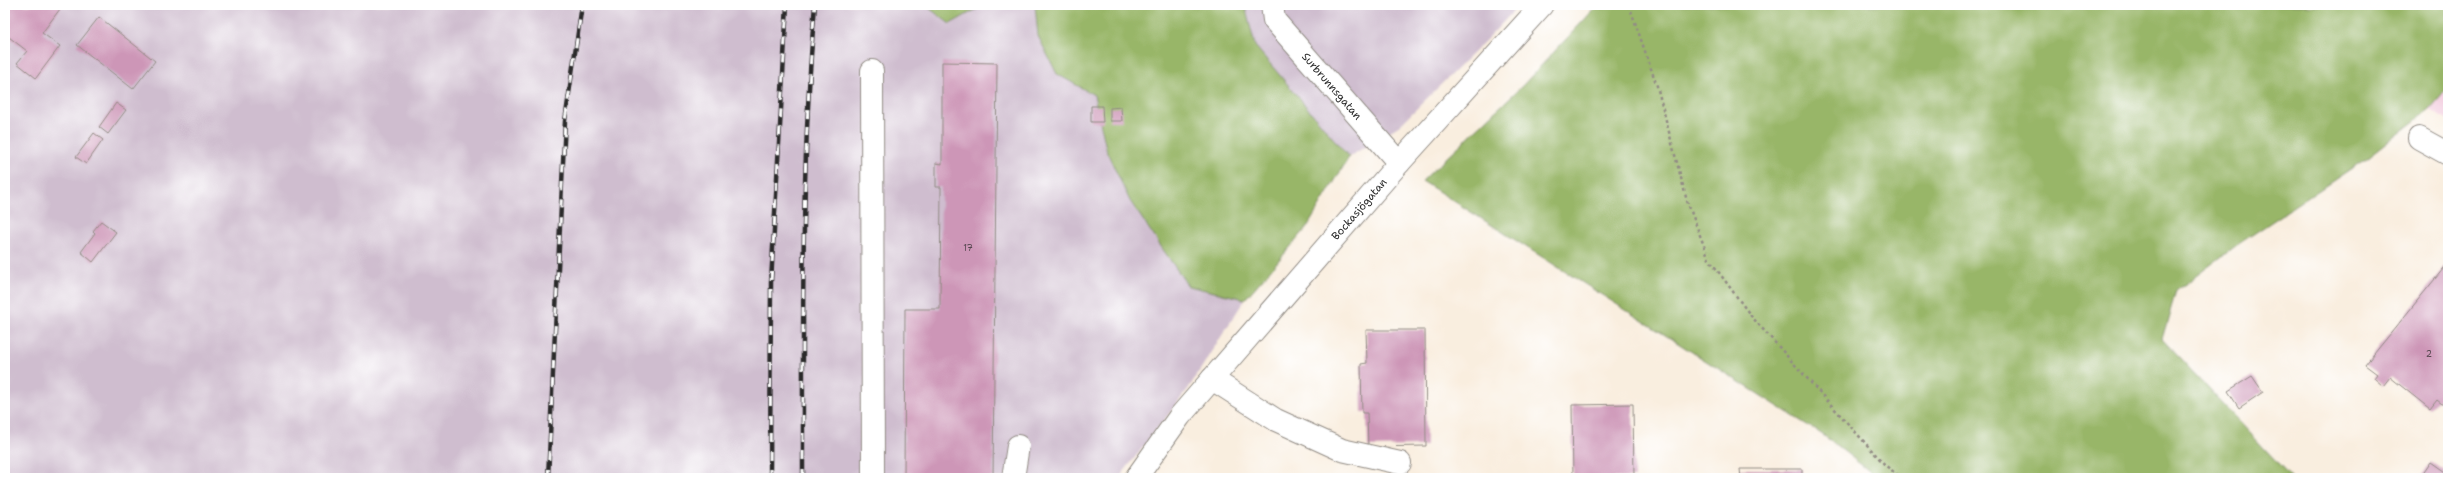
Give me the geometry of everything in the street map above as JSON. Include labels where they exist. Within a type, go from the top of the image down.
[{"type":"street","name":"Surbrunnsgatan","points":[[1272,5],[1274,20],[1399,163]]},
{"type":"street","name":"Bockasjögatan","points":[[1136,478],[1180,416],[1399,163],[1542,5]]},
{"type":"street","points":[[872,70],[873,478]]},
{"type":"street","points":[[2420,138],[2448,154]]},
{"type":"street","points":[[1212,379],[1276,420],[1336,447],[1400,463]]},
{"type":"street","points":[[1013,478],[1018,446]]},
{"type":"path","points":[[1629,5],[1657,86],[1687,201],[1709,259],[1751,316],[1886,466],[1902,478]]},
{"type":"shaded area","points":[[5,5],[925,5],[950,24],[984,5],[1035,5],[1038,36],[1057,73],[1094,95],[1107,152],[1130,201],[1188,286],[1245,299],[1188,389],[1119,478],[5,478]]},
{"type":"shaded area","points":[[1245,5],[1519,5],[1492,34],[1400,125],[1349,157],[1255,46]]},
{"type":"shaded area","points":[[2448,88],[2448,122],[2430,109]]},
{"type":"green space","points":[[925,5],[984,5],[950,24]]},
{"type":"green space","points":[[1035,5],[1245,5],[1255,46],[1349,157],[1306,229],[1245,299],[1188,286],[1130,201],[1107,152],[1094,95],[1057,74],[1038,36]]},
{"type":"green space","points":[[1598,5],[2448,5],[2448,88],[2430,109],[2367,158],[2237,245],[2176,291],[2162,339],[2292,478],[1878,478],[1823,435],[1422,181],[1523,85]]},
{"type":"building","points":[[5,5],[63,5],[42,33],[60,46],[36,78],[17,63],[27,51],[5,34]]},
{"type":"building","points":[[99,17],[155,61],[133,89],[77,45]]},
{"type":"building","points":[[942,62],[997,63],[993,478],[904,478],[905,309],[940,309],[941,187],[936,187],[936,163],[942,164]]},
{"type":"building","points":[[116,103],[126,110],[108,134],[99,127]]},
{"type":"building","points":[[1091,106],[1102,106],[1103,122],[1091,122]]},
{"type":"building","points":[[1121,107],[1122,121],[1110,121],[1110,108]]},
{"type":"building","points":[[94,133],[103,140],[86,164],[76,157]]},
{"type":"building","points":[[101,221],[116,232],[93,262],[81,252],[95,233],[93,231]]},
{"type":"building","points":[[2448,263],[2448,403],[2442,404],[2437,400],[2430,409],[2390,377],[2383,386],[2374,378],[2377,374],[2365,365]]},
{"type":"building","points":[[1366,330],[1425,330],[1426,446],[1368,447],[1367,413],[1362,413],[1361,364],[1367,363]]},
{"type":"building","points":[[2252,376],[2263,392],[2239,408],[2228,391]]},
{"type":"building","points":[[1633,404],[1634,478],[1573,478],[1572,405]]},
{"type":"building","points":[[2431,462],[2448,474],[2448,478],[2420,478]]},
{"type":"building","points":[[1740,469],[1802,469],[1802,478],[1741,478]]},
{"type":"railway","points":[[548,478],[565,121],[582,5]]},
{"type":"railway","points":[[770,478],[771,282],[787,5]]},
{"type":"railway","points":[[803,478],[803,300],[805,182],[810,64],[815,5]]}]
